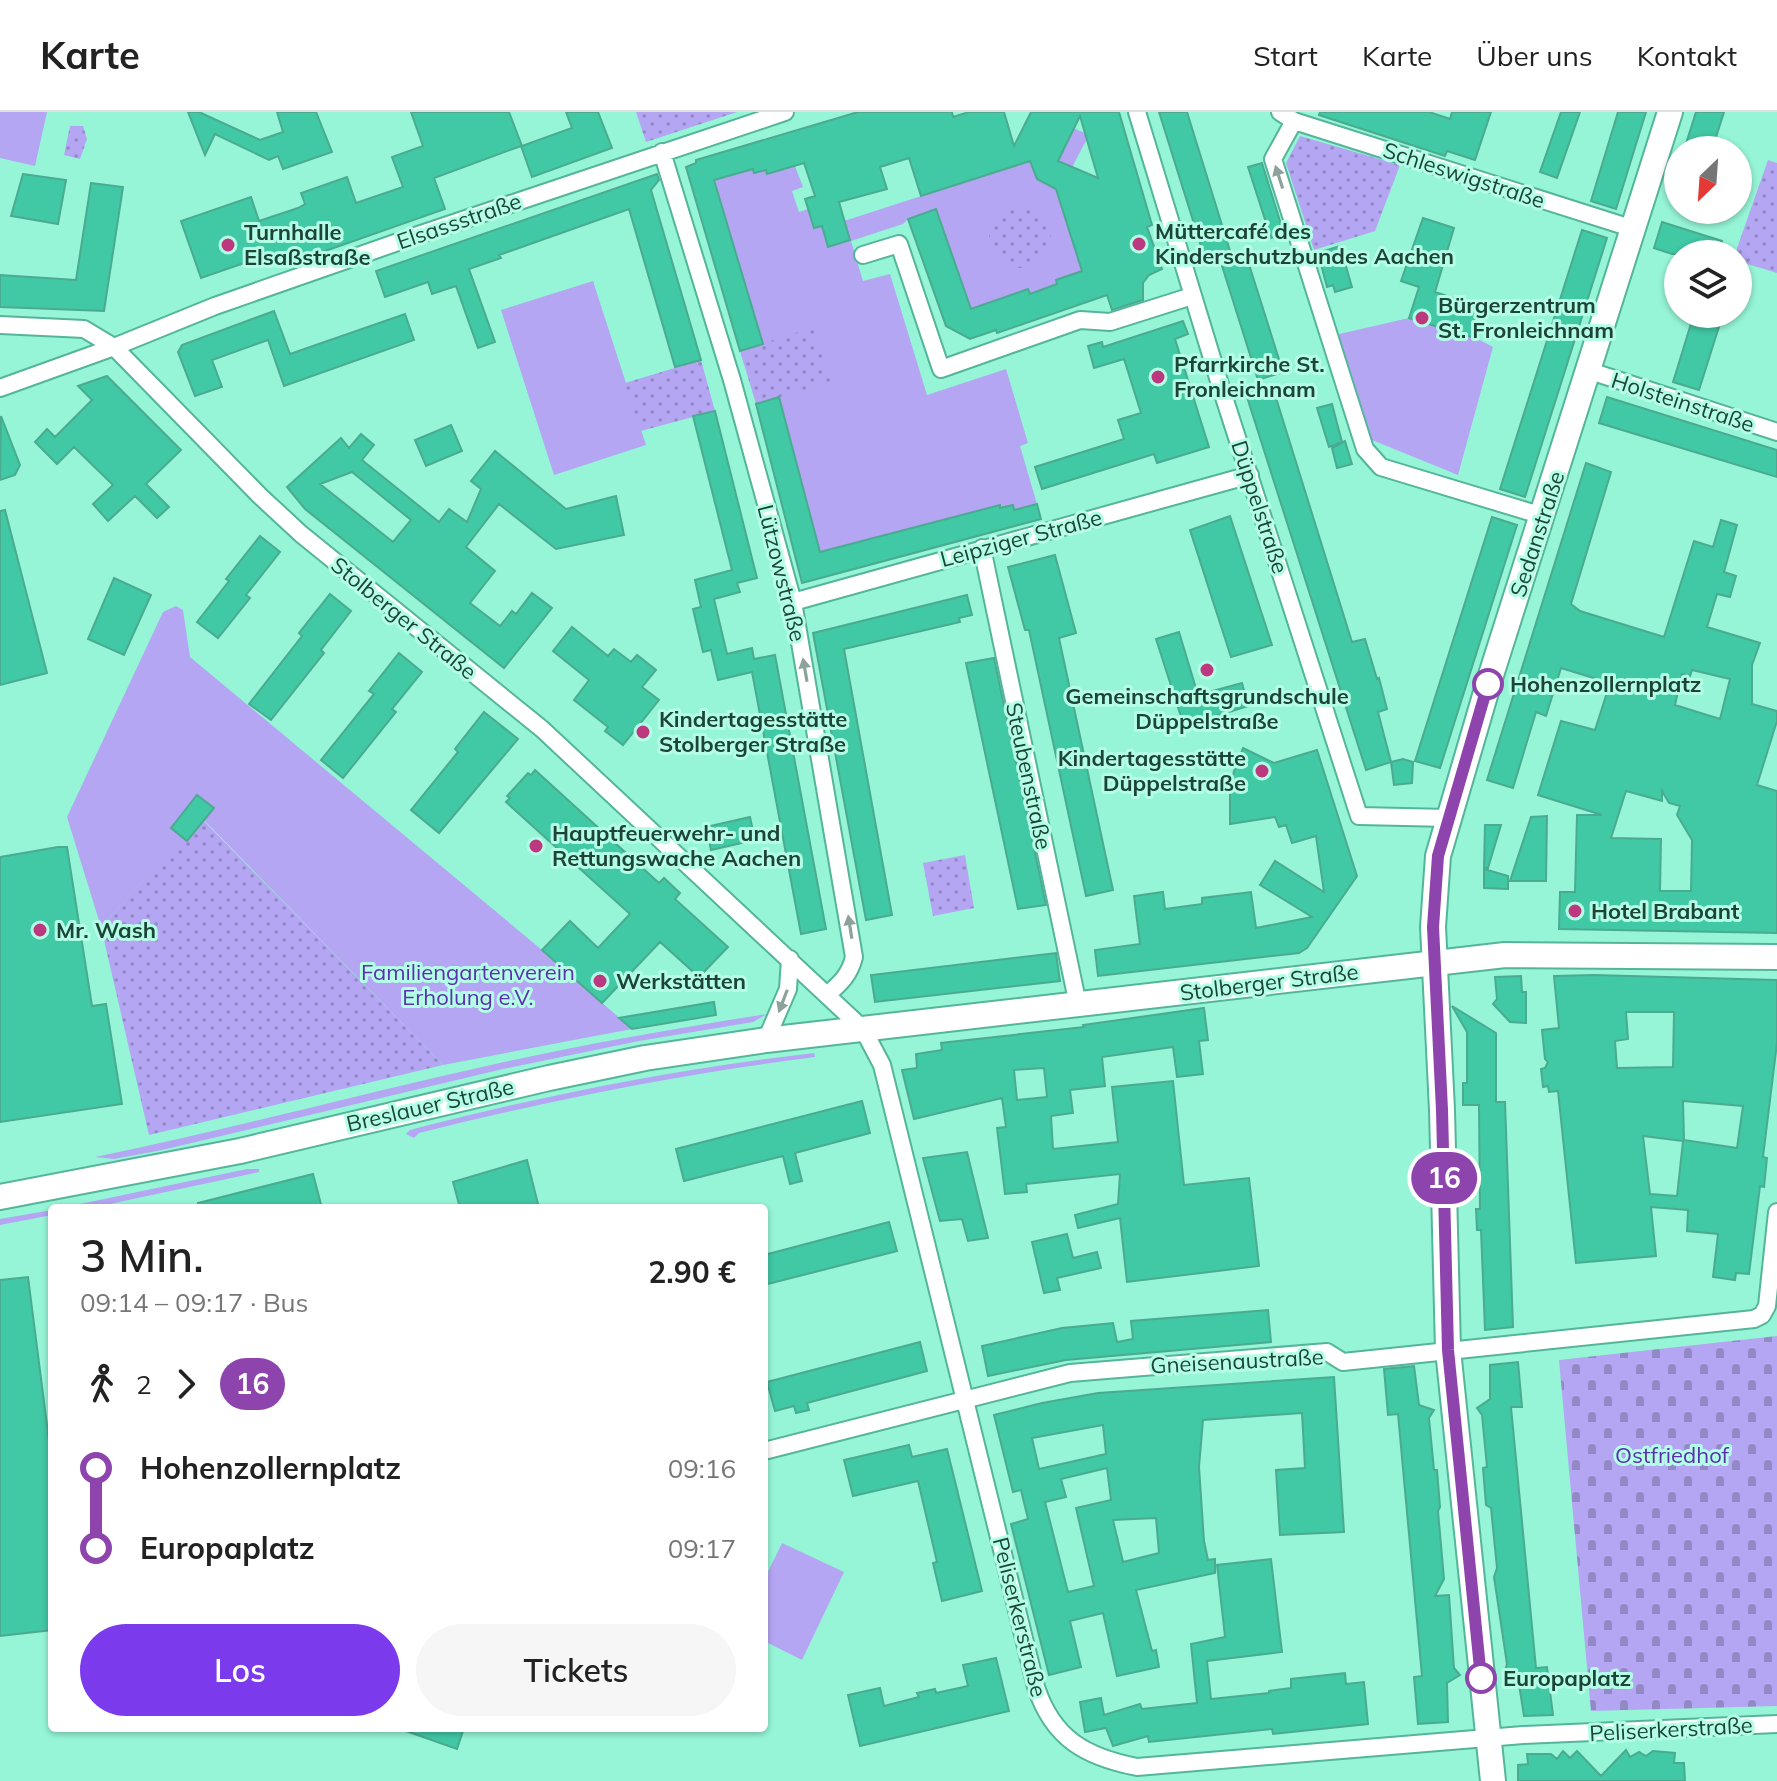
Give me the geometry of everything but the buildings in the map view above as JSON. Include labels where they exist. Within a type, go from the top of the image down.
[{"type":"main road","name":"Sedanstraße","points":[[1493,1781],[1486,1738],[1448,1350],[1442,1110],[1434,962],[1435,884],[1438,856],[1491,675],[1670,112]]},
{"type":"main road","name":"Stolberger Straße","points":[[863,1029],[1434,962],[1541,955],[1777,957]]},
{"type":"main road","name":"Breslauer Straße","points":[[0,1197],[240,1151],[645,1058],[863,1029]]},
{"type":"street","name":"Elsassstraße","points":[[0,388],[215,306],[785,112]]},
{"type":"street","name":"Düppelstraße","points":[[1137,112],[1192,296],[1359,816],[1449,818]]},
{"type":"street","name":"Schleswigstraße","points":[[1543,516],[1381,467],[1365,449],[1273,159],[1287,116],[1634,229]]},
{"type":"street","name":"Lützowstraße","points":[[662,152],[732,380],[793,602],[854,957],[851,970],[844,980],[828,994]]},
{"type":"street","points":[[863,255],[899,244],[941,369],[1080,320],[1110,322],[1192,296]]},
{"type":"street","name":"Stolberger Straße","points":[[0,325],[84,329],[114,347],[301,534],[542,729],[863,1029]]},
{"type":"street","name":"Holsteinstraße","points":[[1590,371],[1777,432]]},
{"type":"street","name":"Leipziger Straße","points":[[793,602],[1250,475]]},
{"type":"street","name":"Steubenstraße","points":[[982,548],[1078,1005]]},
{"type":"street","points":[[766,1040],[788,989],[790,959]]},
{"type":"street","name":"Peliserkerstraße","points":[[863,1029],[882,1065],[1036,1687],[1043,1706],[1069,1740],[1100,1758],[1137,1767],[1486,1738],[1777,1724]]},
{"type":"street","name":"Gneisenaustraße","points":[[768,1450],[1070,1373],[1327,1352],[1343,1362],[1754,1319],[1762,1315],[1767,1306],[1777,1212]]},
{"type":"green space","points":[[0,112],[47,112],[35,166],[0,158]]},
{"type":"green space","points":[[636,112],[737,112],[646,142]]},
{"type":"green space","points":[[70,126],[83,126],[87,139],[80,159],[64,155]]},
{"type":"green space","points":[[1069,126],[1089,135],[1058,194],[1126,262],[1056,280],[1057,284],[1031,298],[1028,290],[980,314],[961,305],[965,291],[936,210],[851,241],[863,281],[890,274],[927,395],[1006,369],[1028,443],[1020,446],[1037,504],[1014,510],[1012,505],[1000,508],[999,505],[820,555],[779,397],[830,383],[763,344],[714,180],[753,169],[754,173],[793,161],[803,187],[792,191],[799,212],[808,209],[814,228],[822,226],[829,247],[850,240],[844,221],[1030,161],[1037,179],[1043,182],[1057,164],[1072,132]]},
{"type":"green space","points":[[1300,136],[1400,165],[1375,231],[1314,250],[1286,163]]},
{"type":"green space","points":[[1768,160],[1777,163],[1777,273],[1752,265],[1752,240],[1740,240],[1746,224],[1752,224],[1752,206]]},
{"type":"green space","points":[[1014,206],[1026,206],[1042,215],[1049,225],[1049,249],[1042,259],[1026,268],[1014,268],[994,254],[989,243],[989,231],[1003,211]]},
{"type":"green space","points":[[593,281],[646,445],[554,475],[501,310]]},
{"type":"green space","points":[[1409,318],[1478,339],[1493,347],[1458,475],[1372,440],[1335,335]]},
{"type":"green space","points":[[814,327],[831,383],[756,404],[740,351]]},
{"type":"green space","points":[[701,360],[715,411],[641,431],[625,383]]},
{"type":"green space","name":"Familiengartenverein Erholung e.V.","points":[[176,606],[183,610],[190,657],[542,950],[632,1029],[443,1065],[201,817],[101,927],[67,817],[163,612]]},
{"type":"green space","points":[[200,817],[443,1065],[149,1135],[101,927]]},
{"type":"green space","points":[[965,855],[974,908],[933,916],[923,863]]},
{"type":"green space","points":[[767,1014],[753,1022],[503,1069],[162,1150],[114,1159],[95,1157],[537,1055]]},
{"type":"green space","points":[[814,1053],[815,1057],[715,1071],[567,1099],[419,1133],[414,1138],[406,1134],[429,1125],[572,1092],[717,1066]]},
{"type":"green space","points":[[259,1169],[259,1172],[110,1204],[80,1204]]},
{"type":"green space","points":[[48,1211],[48,1216],[0,1225],[0,1219]]},
{"type":"green space","name":"Ostfriedhof","points":[[1777,1336],[1777,1706],[1591,1711],[1559,1360]]},
{"type":"green space","points":[[782,1543],[844,1572],[802,1660],[768,1643],[768,1572]]},
{"type":"bus line","name":"16","points":[[1481,1678],[1448,1350],[1442,1110],[1433,927],[1438,856],[1488,684]]},
{"type":"place","name":"Müttercafé des Kinderschutzbundes Aachen","points":[[1139,244]]},
{"type":"place","name":"Turnhalle Elsaßstraße","points":[[228,245]]},
{"type":"place","name":"Bürgerzentrum St. Fronleichnam","points":[[1422,318]]},
{"type":"place","name":"Pfarrkirche St. Fronleichnam","points":[[1158,377]]},
{"type":"place","name":"Gemeinschaftsgrundschule Düppelstraße","points":[[1207,670]]},
{"type":"place","name":"Hohenzollernplatz","points":[[1488,684]]},
{"type":"place","name":"Kindertagesstätte Stolberger Straße","points":[[643,732]]},
{"type":"place","name":"Kindertagesstätte Düppelstraße","points":[[1262,771]]},
{"type":"place","name":"Hauptfeuerwehr- und Rettungswache Aachen","points":[[536,846]]},
{"type":"place","name":"Hotel Brabant","points":[[1575,911]]},
{"type":"place","name":"Mr. Wash","points":[[40,930]]},
{"type":"place","name":"Werkstätten","points":[[600,981]]},
{"type":"place","name":"Europaplatz","points":[[1481,1678]]}]
